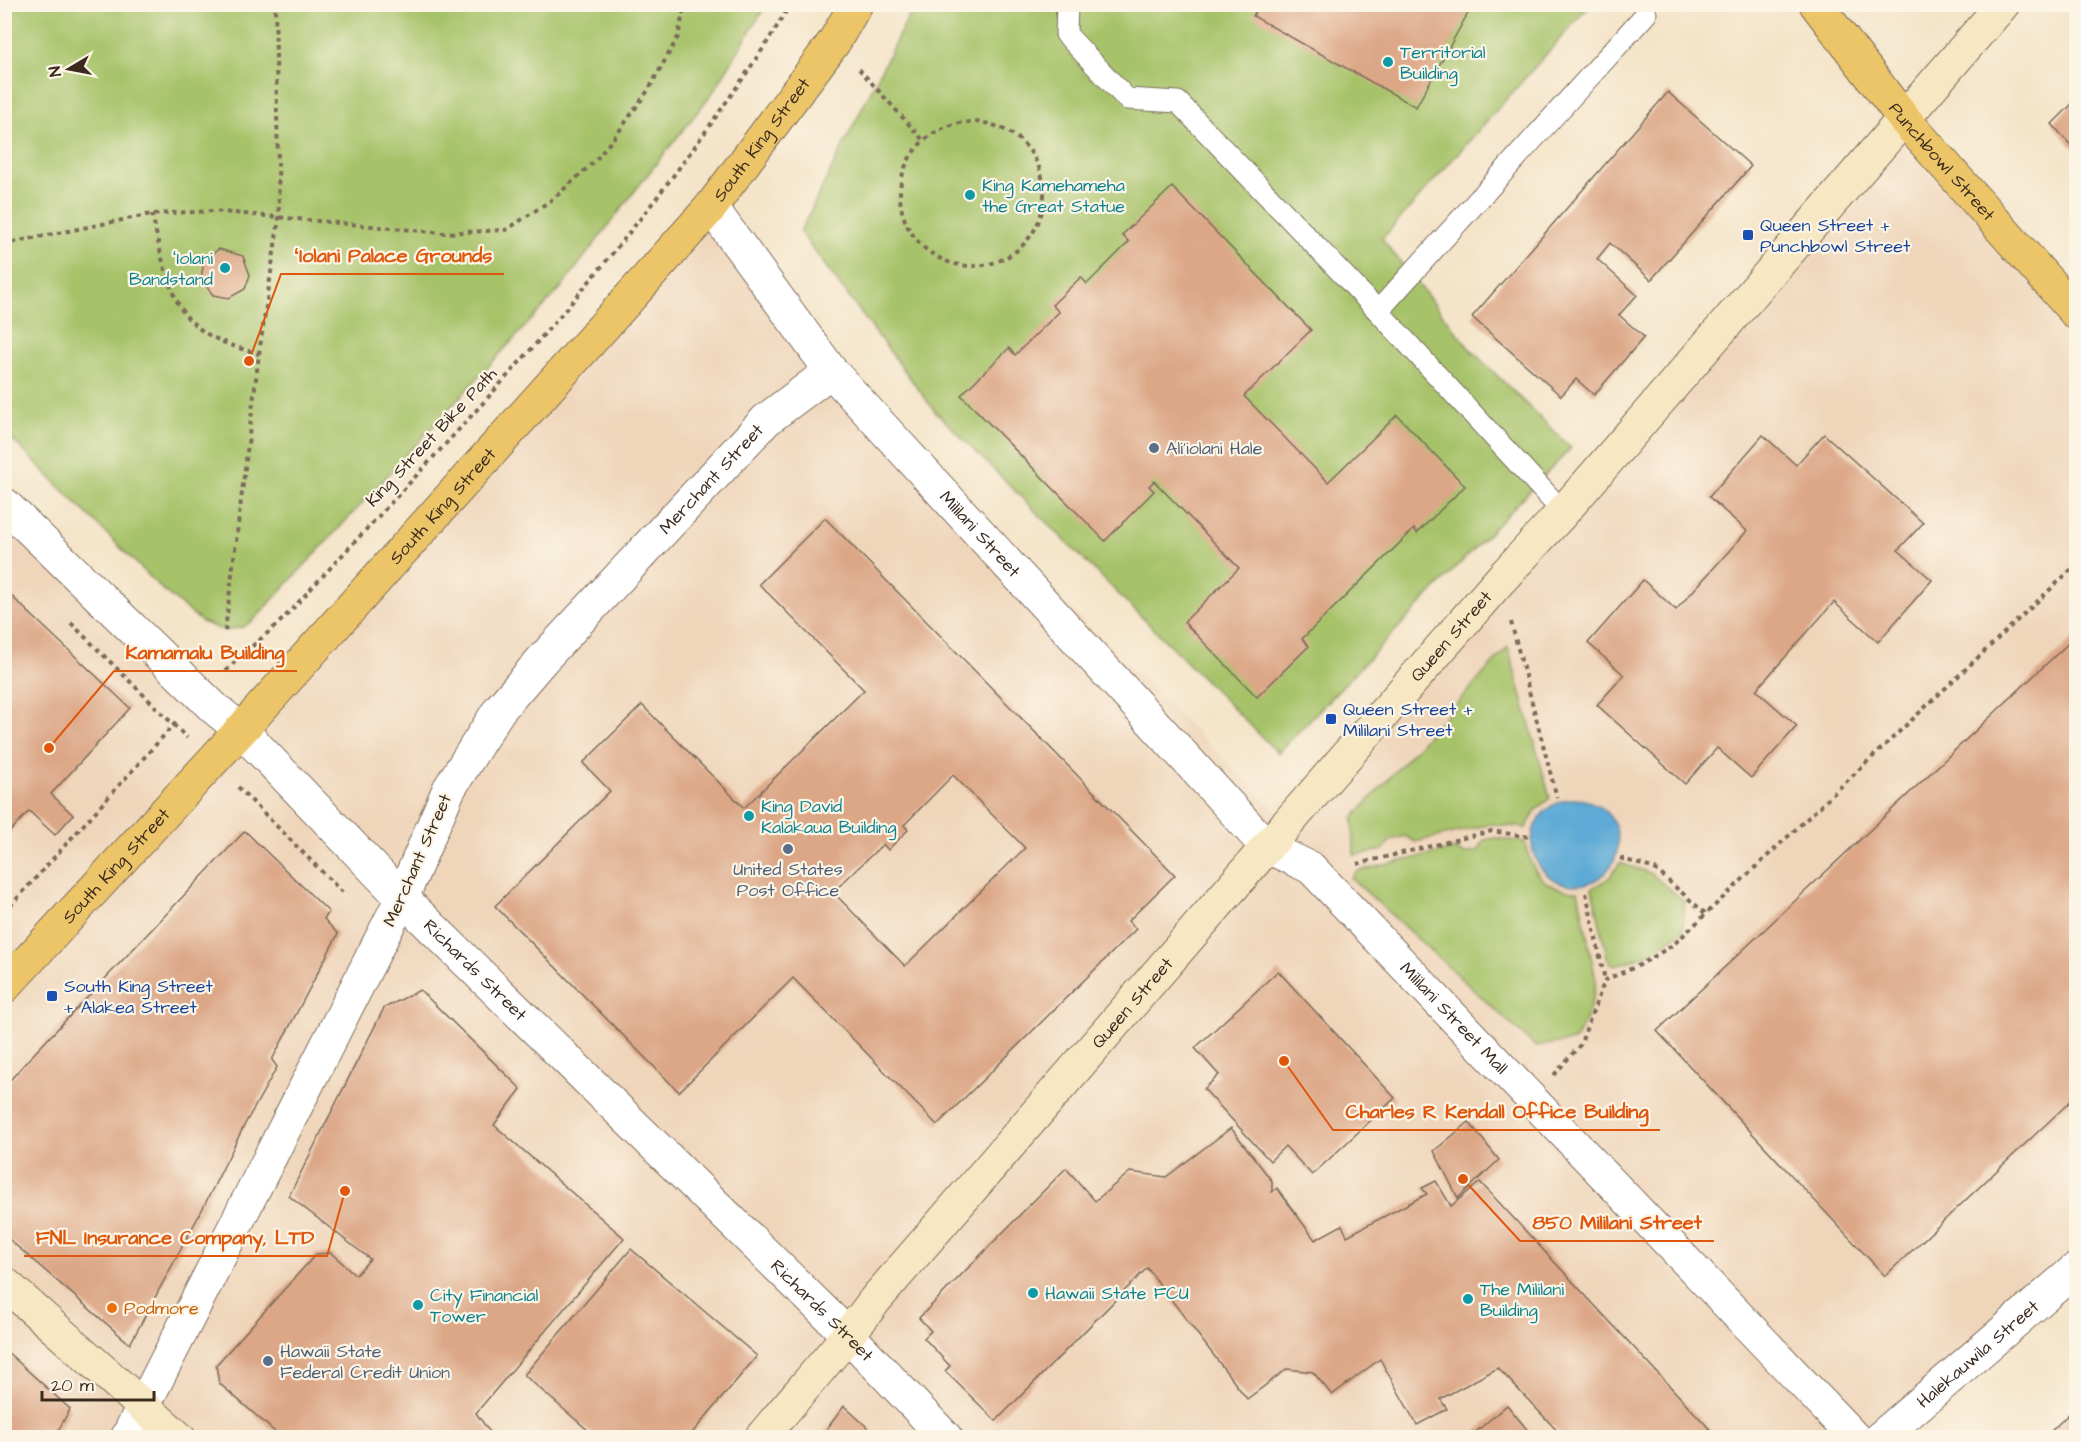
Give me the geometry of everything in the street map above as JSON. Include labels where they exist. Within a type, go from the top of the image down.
[{"type":"main road","name":"South King Street","points":[[4,987],[241,730],[711,207],[834,42],[856,4]]},
{"type":"main road","name":"Punchbowl Street","points":[[1816,4],[1904,118],[2076,313]]},
{"type":"main road","name":"Queen Street","points":[[761,1437],[829,1356],[849,1336],[875,1300],[1267,847],[1500,580],[1563,512],[2003,4]]},
{"type":"main road","points":[[4,1282],[179,1437]]},
{"type":"street","name":"Mililani Street","points":[[711,207],[831,371],[1267,847]]},
{"type":"street","name":"Merchant Street","points":[[127,1437],[402,898],[448,789],[499,710],[541,661],[766,420],[831,371]]},
{"type":"street","name":"Richards Street","points":[[4,504],[213,707],[241,730],[402,898],[849,1336],[946,1437]]},
{"type":"street","name":"Mililani Street Mall","points":[[1267,847],[1311,868],[1855,1437]]},
{"type":"street","name":"Halekauwila Street","points":[[1880,1437],[2076,1269]]},
{"type":"lane","points":[[1067,4],[1065,34],[1127,99],[1178,102],[1378,311],[1563,512]]},
{"type":"lane","points":[[1378,311],[1646,14]]},
{"type":"path","points":[[225,631],[259,354],[279,218],[275,4]]},
{"type":"path","points":[[4,244],[152,214],[213,211],[444,233],[506,230],[553,199],[594,162],[620,130],[650,89],[678,37],[685,4]]},
{"type":"path","name":"King Street Bike Path","points":[[242,654],[262,640],[283,619],[537,342],[632,231],[689,155],[773,34],[790,4]]},
{"type":"path","points":[[834,42],[923,140]]},
{"type":"path","points":[[969,121],[994,125],[1009,132],[1028,149],[1041,171],[1044,195],[1040,220],[1034,232],[1017,251],[995,263],[970,267],[945,263],[931,255],[913,237],[902,214],[899,189],[907,160],[923,140],[944,127],[969,121]]},
{"type":"path","points":[[152,214],[166,273],[186,316],[207,335],[259,354]]},
{"type":"path","points":[[1605,980],[1640,965],[1673,945],[2076,565]]},
{"type":"path","points":[[1500,580],[1557,798]]},
{"type":"path","points":[[4,913],[174,725],[63,615]]},
{"type":"path","points":[[1311,868],[1353,864],[1492,831],[1530,837]]},
{"type":"path","points":[[1620,858],[1655,869],[1706,914]]},
{"type":"path","points":[[1533,1100],[1580,1045],[1605,980],[1586,893]]},
{"type":"shaded area","points":[[1904,119],[2076,313],[2076,1269],[1880,1437],[5,1437],[4,493],[241,730],[711,207],[831,371],[1277,812]]},
{"type":"green space","points":[[4,5],[766,5],[714,91],[560,289],[254,620],[243,627],[225,631],[202,622],[163,590],[5,432]]},
{"type":"green space","points":[[914,5],[1590,5],[1382,239],[1470,349],[1571,448],[1278,753],[934,410],[800,232]]},
{"type":"green space","points":[[1508,647],[1550,798],[1536,810],[1526,828],[1492,824],[1415,842],[1405,836],[1391,840],[1383,850],[1354,855],[1353,818]]},
{"type":"green space","points":[[1495,838],[1525,842],[1531,863],[1541,878],[1556,887],[1578,891],[1596,981],[1588,1012],[1574,1041],[1535,1046],[1351,878],[1358,871],[1454,849],[1464,854],[1478,851],[1484,840]]},
{"type":"green space","points":[[1620,863],[1650,873],[1684,901],[1683,931],[1649,954],[1615,966],[1608,960],[1592,888],[1609,878]]},
{"type":"water","points":[[1575,799],[1591,803],[1605,812],[1614,826],[1618,842],[1614,858],[1605,872],[1591,881],[1575,885],[1559,881],[1545,872],[1536,858],[1532,842],[1536,826],[1545,812],[1559,803]]},
{"type":"building","name":"Territorial Building","points":[[1260,4],[1473,4],[1416,107],[1253,16]]},
{"type":"building","points":[[1668,92],[1751,166],[1651,280],[1610,243],[1597,259],[1637,295],[1619,315],[1644,337],[1594,395],[1576,379],[1561,396],[1472,317]]},
{"type":"building","points":[[2076,100],[2076,151],[2052,124]]},
{"type":"building","name":"Ali'iolani Hale","points":[[1172,187],[1311,330],[1244,396],[1328,482],[1397,415],[1465,486],[1417,533],[1414,529],[1302,639],[1309,646],[1257,697],[1184,622],[1239,568],[1154,481],[1149,486],[1154,491],[1105,541],[961,395],[1009,348],[1015,355],[1059,312],[1052,305],[1081,277],[1087,284],[1129,242],[1122,235]]},
{"type":"building","name":"ʻIolani Bandstand","points":[[219,249],[243,256],[250,275],[245,289],[229,298],[213,295],[201,279],[204,260]]},
{"type":"building","points":[[1824,434],[1923,523],[1898,550],[1932,580],[1878,642],[1834,602],[1756,690],[1797,726],[1751,778],[1717,748],[1685,784],[1597,705],[1624,675],[1588,643],[1643,580],[1676,610],[1747,531],[1709,497],[1763,435],[1796,465]]},
{"type":"building","name":"King David Kalakaua Building","points":[[825,518],[1175,875],[1128,921],[1136,929],[937,1125],[793,978],[679,1092],[495,906],[610,791],[583,763],[642,705],[744,808],[864,690],[759,584]],"holes":[[[953,775],[1025,848],[905,966],[833,892],[883,844],[888,850],[908,830],[904,825]]]},
{"type":"building","points":[[4,589],[130,708],[51,794],[73,815],[55,835],[29,811],[4,838]]},
{"type":"building","points":[[2076,636],[2076,1096],[1885,1276],[1657,1031]]},
{"type":"building","points":[[245,831],[329,912],[324,919],[338,934],[272,1060],[277,1067],[130,1344],[4,1235],[4,1087]]},
{"type":"building","points":[[1278,971],[1395,1098],[1312,1175],[1285,1146],[1270,1161],[1204,1089],[1219,1075],[1195,1048]]},
{"type":"building","name":"City Financial Tower","points":[[420,990],[521,1089],[494,1125],[624,1238],[476,1413],[494,1438],[405,1438],[396,1429],[390,1436],[381,1438],[282,1438],[219,1383],[216,1365],[316,1254],[331,1253],[356,1275],[370,1259],[289,1196],[384,1008]]},
{"type":"building","points":[[1469,1122],[1499,1160],[1458,1198],[1434,1151]]},
{"type":"building","points":[[1231,1128],[1272,1181],[1272,1192],[1277,1188],[1315,1240],[1342,1225],[1347,1236],[1427,1194],[1422,1188],[1436,1181],[1451,1206],[1480,1182],[1718,1438],[1564,1438],[1498,1368],[1440,1399],[1447,1409],[1417,1425],[1380,1359],[1332,1395],[1313,1372],[1287,1369],[1247,1399],[1147,1268],[996,1421],[945,1371],[950,1366],[924,1338],[931,1331],[919,1318],[1066,1168],[1095,1201],[1130,1172],[1166,1177]]},
{"type":"building","points":[[631,1249],[757,1356],[688,1438],[597,1438],[524,1375]]},
{"type":"building","points":[[4,1349],[70,1409],[54,1438],[4,1438]]},
{"type":"building","points":[[1507,1405],[1534,1438],[1469,1438]]},
{"type":"building","points":[[844,1406],[879,1438],[820,1438]]},
{"type":"building","points":[[2076,1407],[2076,1438],[2044,1438]]},
{"type":"place","name":"Territorial Building","points":[[1388,62]]},
{"type":"place","name":"King Kamehameha the Great Statue","points":[[970,195]]},
{"type":"place","name":"Queen Street + Punchbowl Street","points":[[1748,235]]},
{"type":"place","name":"ʻIolani Bandstand","points":[[225,268]]},
{"type":"place","name":"ʻIolani Palace Grounds","points":[[249,361]]},
{"type":"place","name":"Ali'iolani Hale","points":[[1154,448]]},
{"type":"place","name":"Queen Street + Mililani Street","points":[[1331,719]]},
{"type":"place","name":"Kamamalu Building","points":[[49,748]]},
{"type":"place","name":"King David Kalakaua Building","points":[[749,816]]},
{"type":"place","name":"United States Post Office","points":[[788,849]]},
{"type":"place","name":"South King Street + Alakea Street","points":[[52,996]]},
{"type":"place","name":"Charles R Kendall Office Building","points":[[1284,1061]]},
{"type":"place","name":"850 Mililani Street","points":[[1463,1179]]},
{"type":"place","name":"FNL Insurance Company, LTD","points":[[345,1191]]},
{"type":"place","name":"Hawaii State FCU","points":[[1033,1293]]},
{"type":"place","name":"The Mililani Building","points":[[1468,1299]]},
{"type":"place","name":"City Financial Tower","points":[[418,1305]]},
{"type":"place","name":"Podmore","points":[[112,1308]]},
{"type":"place","name":"Hawaii State Federal Credit Union","points":[[268,1361]]}]
